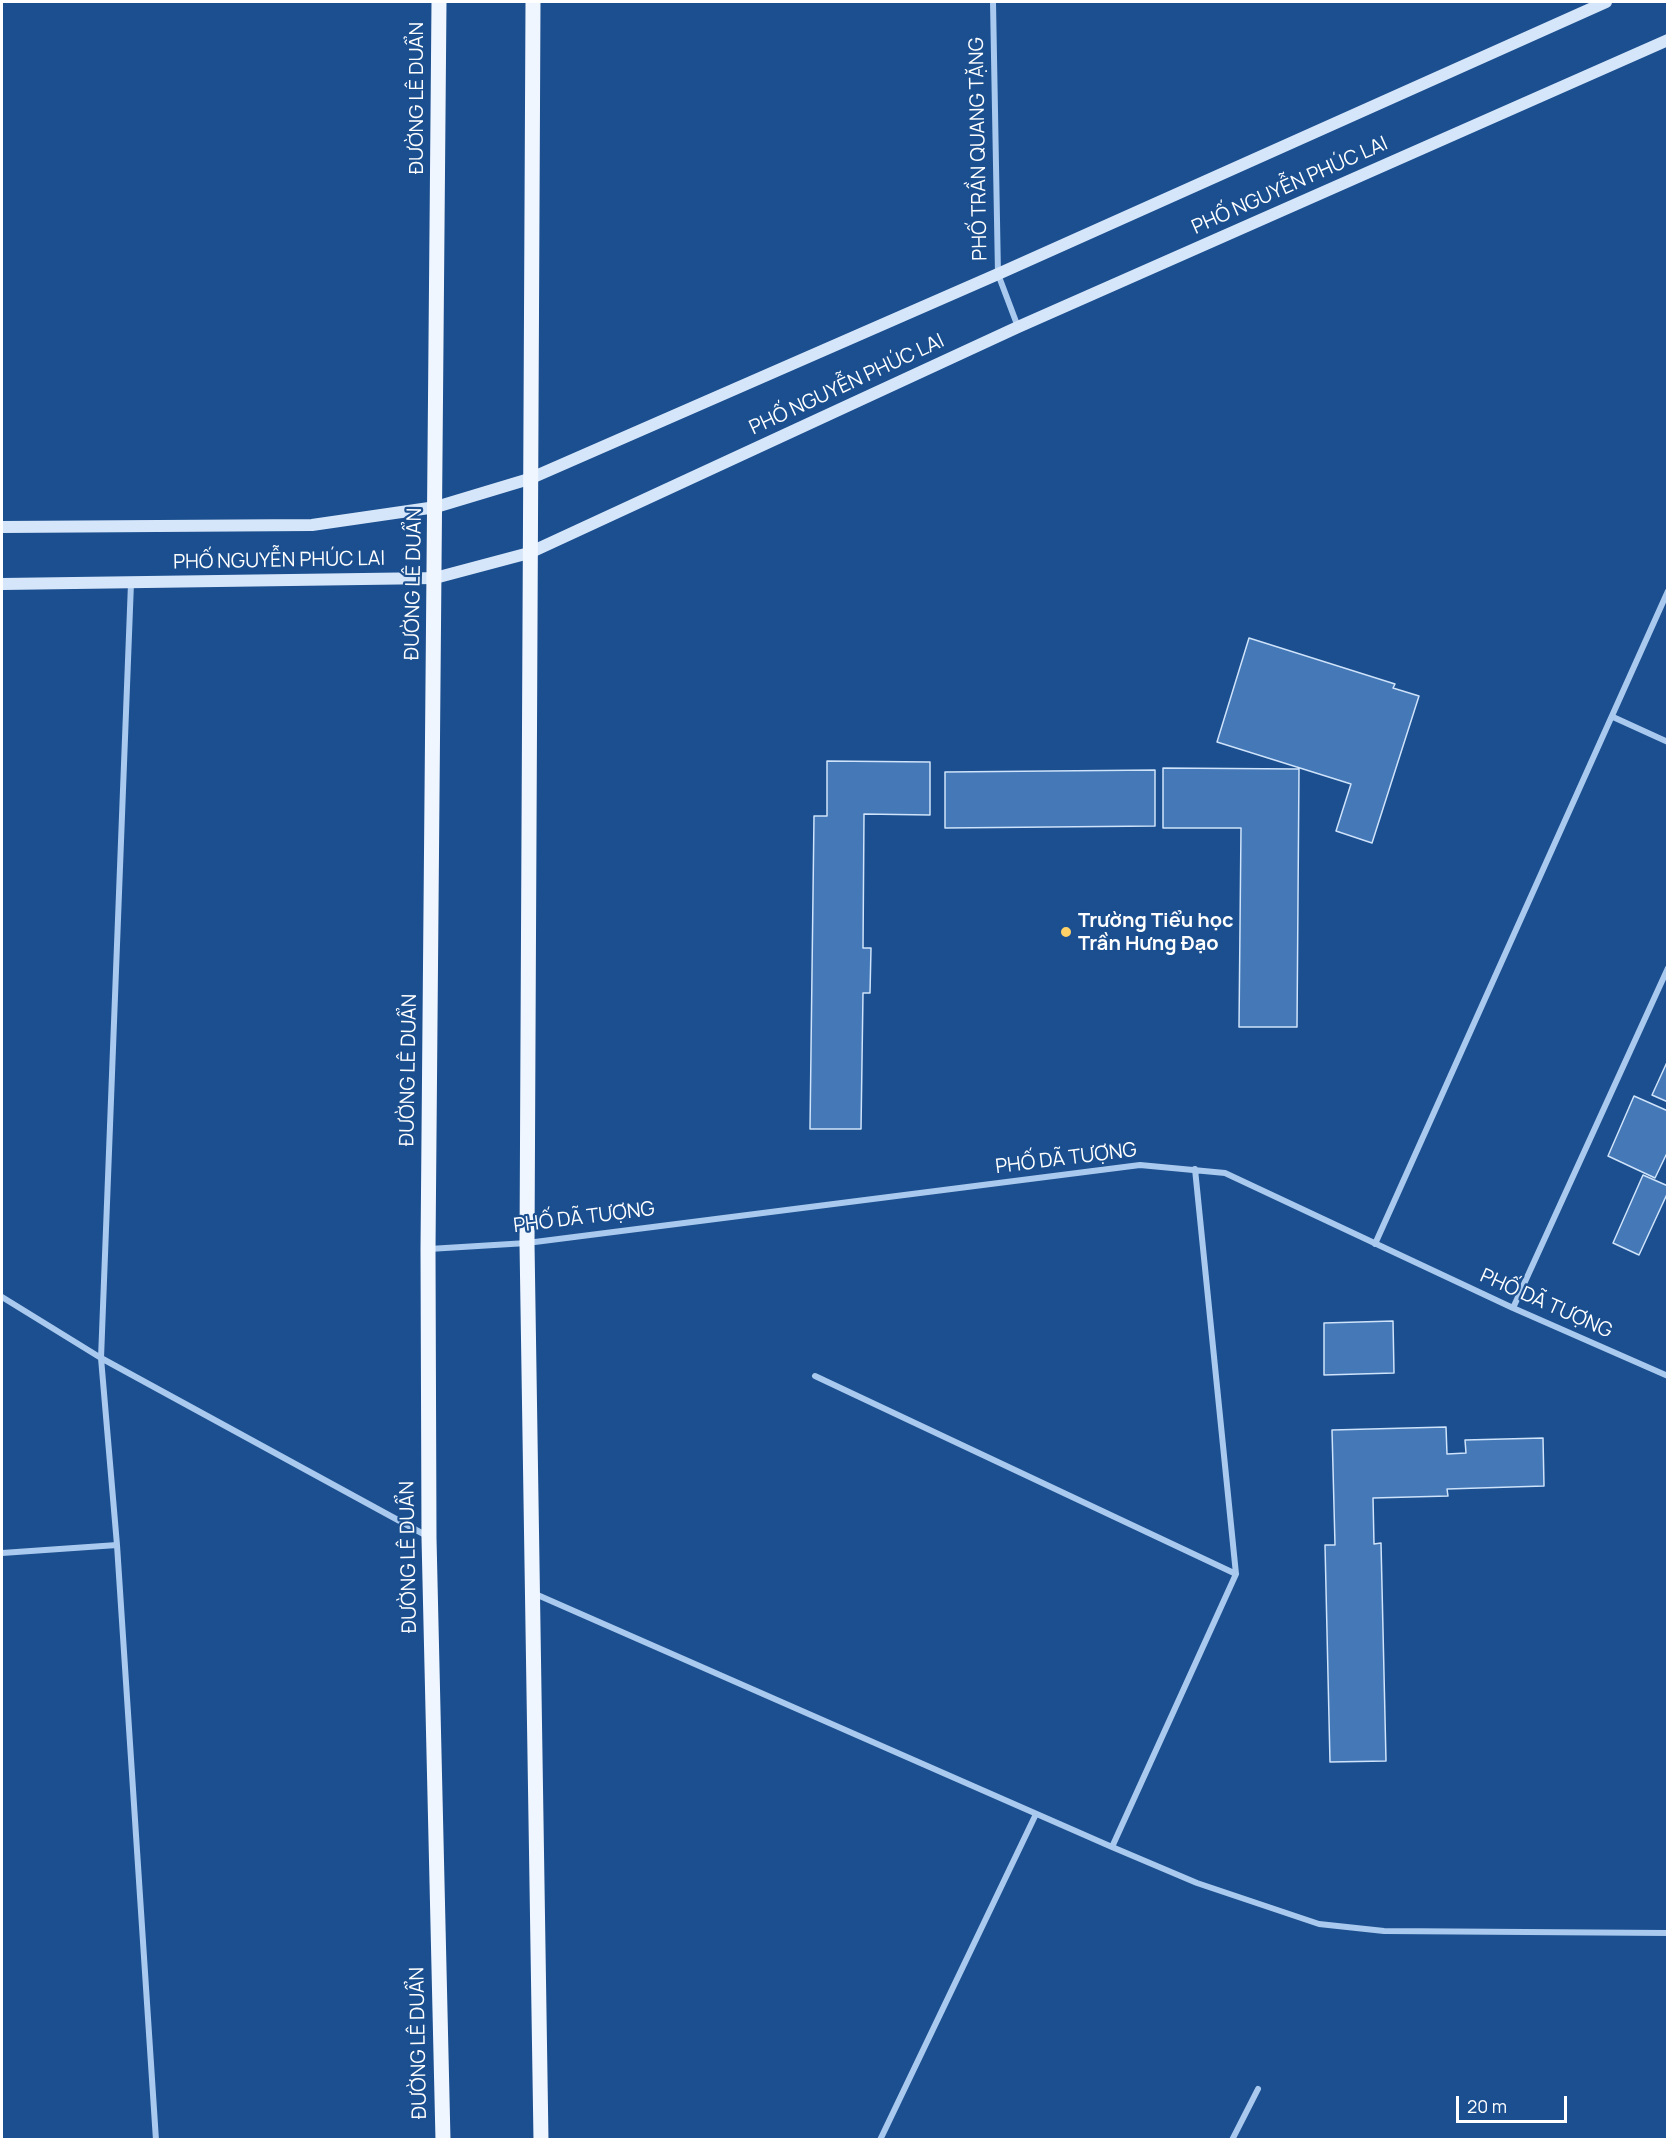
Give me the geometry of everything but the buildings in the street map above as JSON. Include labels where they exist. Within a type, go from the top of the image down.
[{"type":"main road","name":"ĐƯỜNG LÊ DUẨN","points":[[439,2],[428,1249],[429,1538],[443,2139]]},
{"type":"main road","points":[[533,2],[527,1243],[541,2139]]},
{"type":"street","name":"PHỐ TRẦN QUANG TẶNG","points":[[993,2],[998,274],[1018,327]]},
{"type":"street","name":"PHỐ NGUYỄN PHÚC LAI","points":[[2,527],[312,525],[436,507],[529,479],[998,274],[1606,2]]},
{"type":"street","name":"PHỐ NGUYỄN PHÚC LAI","points":[[2,584],[435,578],[529,553],[1018,327],[1668,40]]},
{"type":"street","points":[[131,583],[101,1358],[117,1545],[156,2139]]},
{"type":"street","points":[[1374,1244],[1668,591]]},
{"type":"street","points":[[1613,717],[1668,741]]},
{"type":"street","points":[[1513,1308],[1668,968]]},
{"type":"street","name":"PHỐ DÃ TƯỢNG","points":[[428,1249],[527,1243],[1140,1165],[1195,1169],[1225,1173],[1513,1308],[1668,1376]]},
{"type":"street","points":[[1112,1847],[1236,1574],[1195,1169]]},
{"type":"street","points":[[2,1298],[101,1358],[429,1538]]},
{"type":"street","points":[[815,1376],[1236,1574]]},
{"type":"street","points":[[2,1554],[117,1545]]},
{"type":"street","points":[[532,1593],[1036,1815],[1197,1883],[1319,1924],[1384,1931],[1668,1933]]},
{"type":"street","points":[[880,2139],[1036,1815]]},
{"type":"street","points":[[1232,2139],[1258,2089]]},
{"type":"place","name":"Trường Tiểu học Trần Hưng Đạo","points":[[1066,932]]}]
